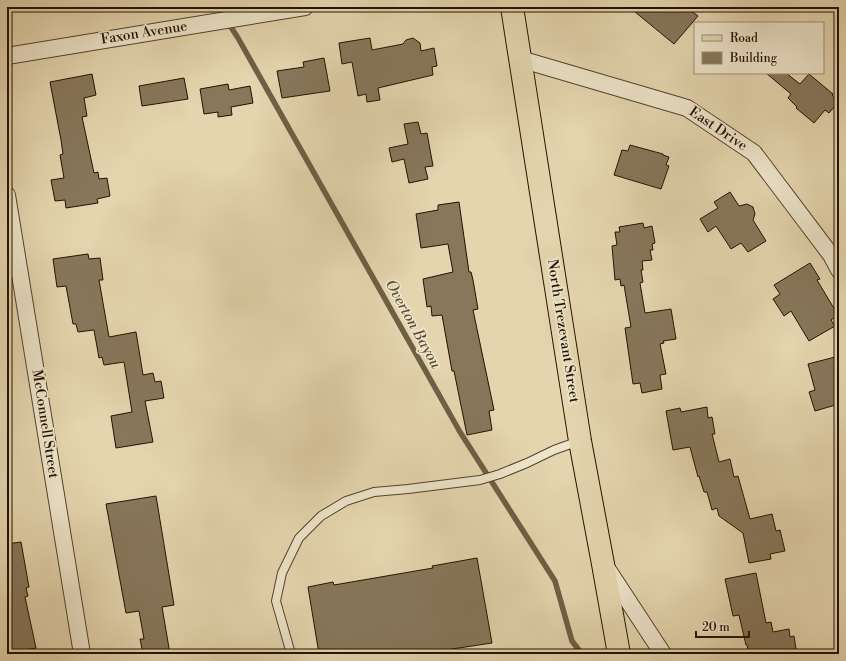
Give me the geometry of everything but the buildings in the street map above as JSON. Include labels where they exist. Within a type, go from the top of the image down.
[{"type":"main road","name":"North Trezevant Street","points":[[512,7],[580,440],[604,564],[619,654]]},
{"type":"street","name":"Faxon Avenue","points":[[7,56],[305,7]]},
{"type":"street","name":"East Drive","points":[[520,59],[688,108],[754,153],[831,255],[839,270]]},
{"type":"street","name":"McConnell Street","points":[[7,194],[82,654]]},
{"type":"street","points":[[604,564],[663,654]]},
{"type":"lane","points":[[291,654],[276,601],[282,573],[299,538],[321,516],[346,501],[374,492],[408,490],[480,480],[500,474],[580,440]]},
{"type":"waterway","name":"Overton Bayou","points":[[218,7],[238,38],[460,432],[555,581],[572,641],[582,654]]}]
